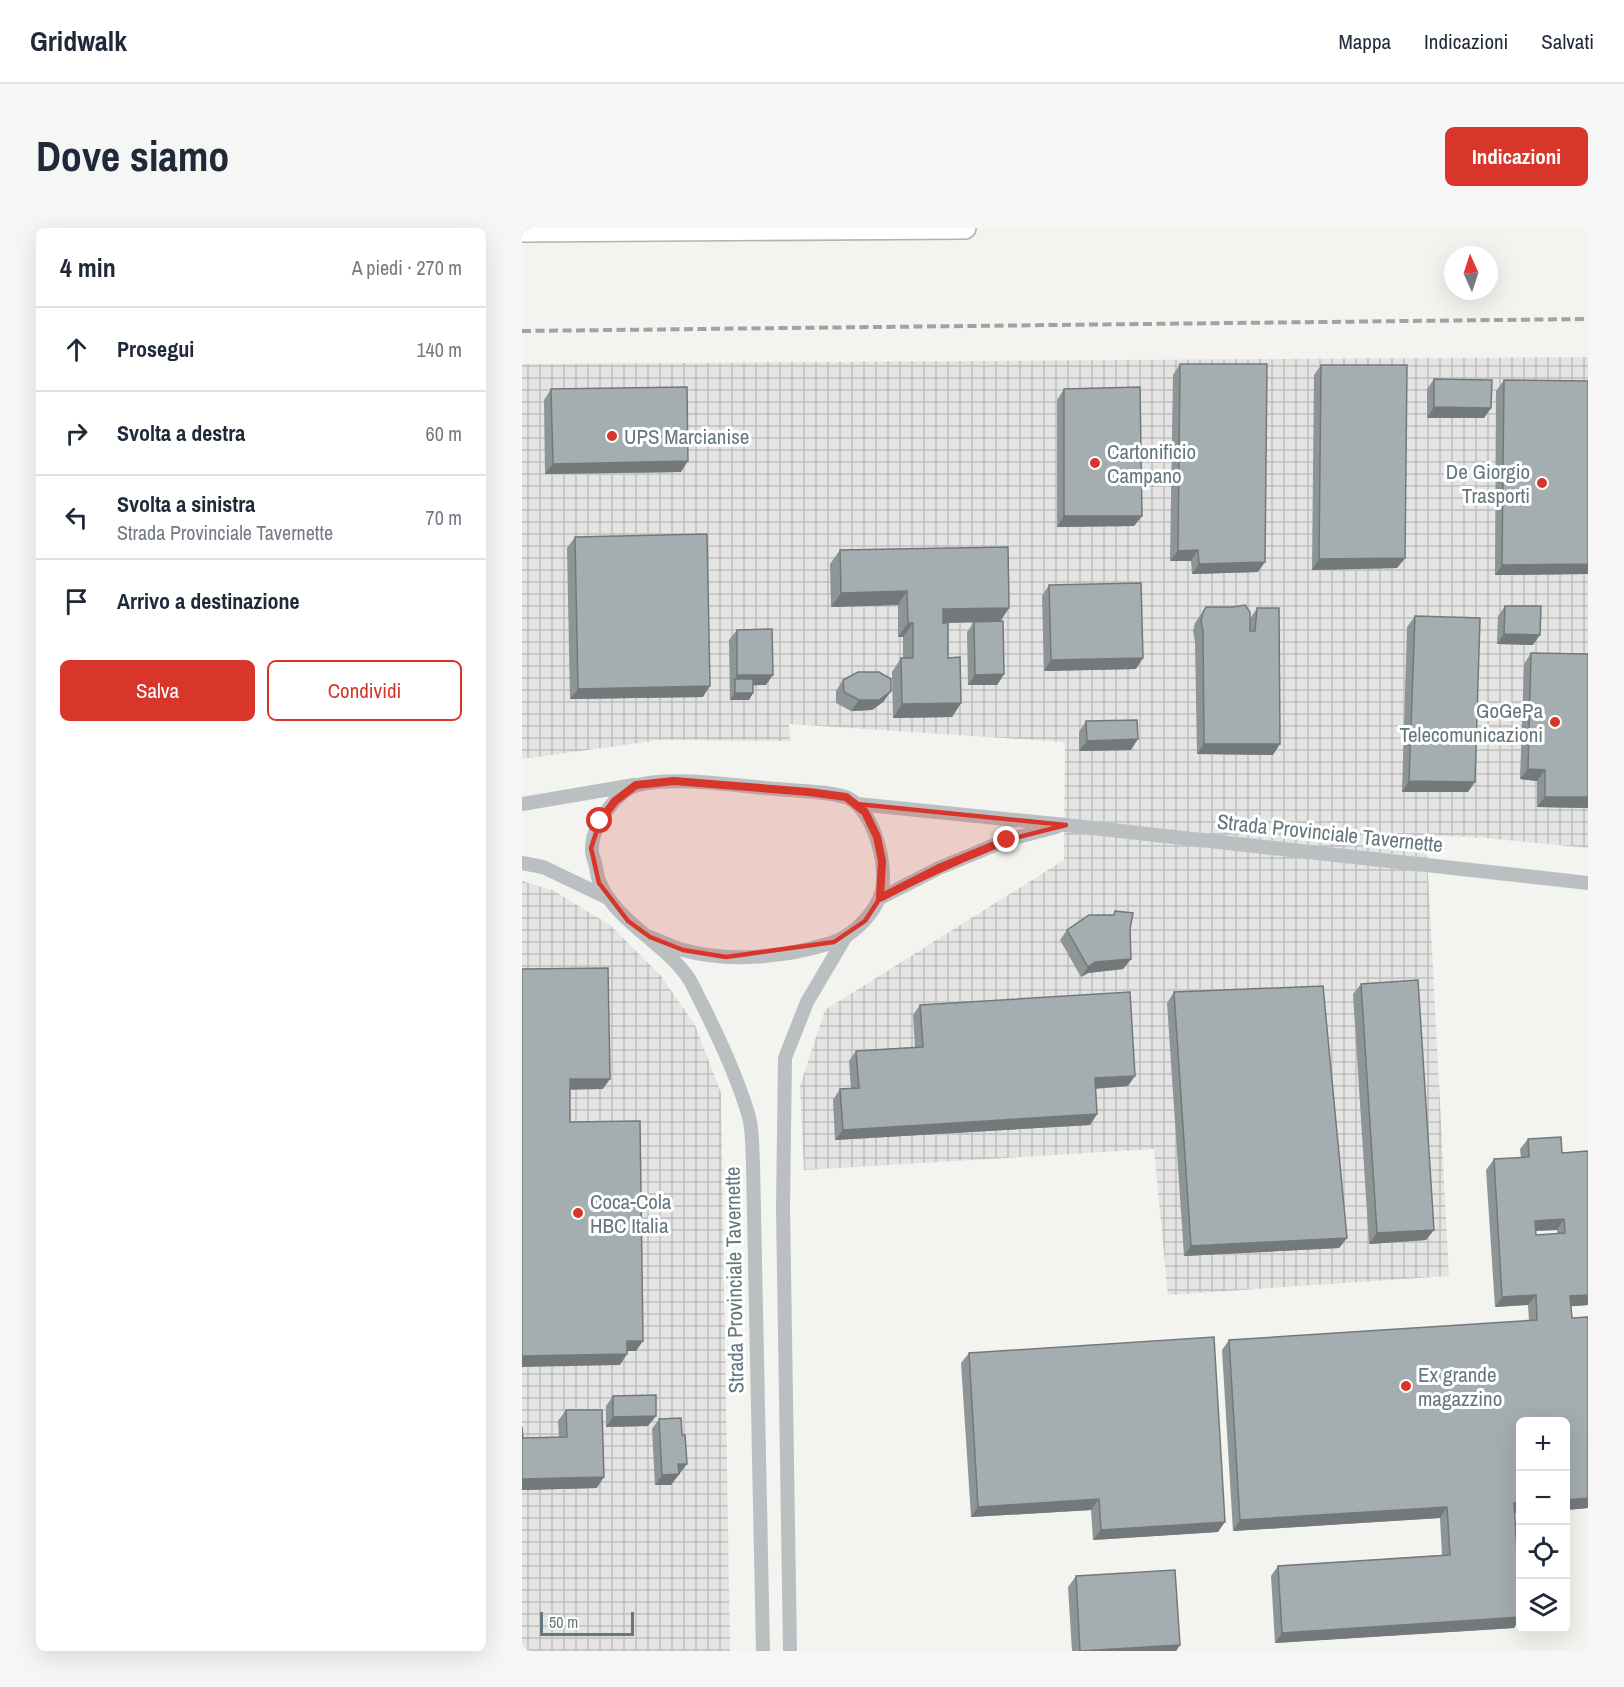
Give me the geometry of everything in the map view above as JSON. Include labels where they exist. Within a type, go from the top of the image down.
[{"type":"highway","points":[[522,231],[965,228]]},
{"type":"street","name":"Strada Provinciale Tavernette","points":[[636,785],[674,781],[809,792],[846,797],[857,804],[1588,883]]},
{"type":"street","points":[[636,785],[615,801],[600,821],[591,848],[599,883],[608,898],[628,921],[650,937],[683,950],[726,957],[806,950],[847,936],[865,921],[880,898],[882,861],[877,837],[865,812],[857,804]]},
{"type":"street","points":[[522,804],[636,785]]},
{"type":"street","name":"Strada Provinciale Tavernette","points":[[880,898],[939,868],[1007,840],[1066,825]]},
{"type":"street","points":[[522,863],[543,867],[608,898]]},
{"type":"street","points":[[790,1651],[783,1208],[785,1058],[807,1002],[847,936]]},
{"type":"street","name":"Strada Provinciale Tavernette","points":[[650,937],[687,976],[713,1026],[738,1083],[750,1120],[753,1164],[763,1651]]},
{"type":"highlighted area","points":[[674,781],[809,792],[846,797],[857,804],[1066,825],[1007,840],[880,898],[865,921],[834,942],[726,957],[683,950],[650,937],[628,921],[599,883],[591,848],[600,821],[615,801],[636,785]]},
{"type":"shaded area","points":[[1588,357],[1588,848],[1486,838],[1426,835],[1449,1276],[1168,1295],[1154,1149],[804,1170],[800,1086],[825,1010],[1064,860],[1065,742],[789,724],[790,741],[660,740],[522,759],[522,364]]},
{"type":"shaded area","points":[[522,881],[554,891],[610,925],[661,976],[695,1025],[721,1093],[730,1651],[522,1651]]},
{"type":"building","points":[[1180,364],[1267,364],[1265,562],[1199,564],[1198,550],[1178,551]]},
{"type":"building","name":"De Giorgio Trasporti","points":[[1321,365],[1407,365],[1405,558],[1319,559]]},
{"type":"building","points":[[1434,379],[1492,380],[1491,408],[1434,407]]},
{"type":"building","name":"De Giorgio Trasporti","points":[[1504,380],[1588,381],[1588,564],[1502,565]]},
{"type":"building","name":"UPS Marcianise","points":[[687,387],[688,461],[553,464],[551,389]]},
{"type":"building","name":"Cartonificio Campano","points":[[1140,387],[1142,516],[1064,516],[1064,389]]},
{"type":"building","points":[[707,534],[710,686],[578,689],[575,537]]},
{"type":"building","points":[[1008,547],[1009,608],[943,609],[943,623],[948,623],[948,658],[960,657],[961,703],[902,704],[901,658],[913,658],[913,623],[908,623],[907,591],[841,593],[840,550]]},
{"type":"building","points":[[1141,583],[1143,658],[1051,660],[1049,585]]},
{"type":"building","points":[[1245,605],[1250,612],[1250,631],[1255,631],[1257,608],[1279,608],[1280,744],[1204,744],[1201,621],[1203,612],[1206,607]]},
{"type":"building","points":[[1505,606],[1541,606],[1540,635],[1504,634]]},
{"type":"building","points":[[1415,616],[1480,618],[1475,782],[1409,781]]},
{"type":"building","points":[[1003,621],[1004,674],[975,675],[974,622]]},
{"type":"building","points":[[772,629],[773,675],[737,675],[737,630]]},
{"type":"building","name":"GoGePa Telecomunicazioni","points":[[1531,653],[1588,654],[1588,797],[1545,797],[1545,770],[1528,769]]},
{"type":"building","points":[[858,672],[879,672],[891,679],[891,691],[879,700],[859,700],[844,692],[843,680]]},
{"type":"building","points":[[735,679],[753,679],[753,693],[735,693]]},
{"type":"building","points":[[1137,720],[1138,739],[1087,741],[1086,721]]},
{"type":"building","points":[[1115,911],[1133,913],[1130,929],[1131,959],[1095,962],[1088,967],[1067,930],[1089,915],[1114,915]]},
{"type":"building","name":"Coca-Cola HBC Italia","points":[[608,968],[610,1079],[570,1079],[570,1122],[640,1121],[643,1341],[627,1341],[627,1354],[522,1356],[522,969]]},
{"type":"building","points":[[1418,980],[1434,1230],[1377,1233],[1361,984]]},
{"type":"building","points":[[1323,986],[1347,1238],[1191,1246],[1174,992]]},
{"type":"building","points":[[1130,992],[1135,1076],[1095,1078],[1097,1114],[843,1130],[840,1089],[859,1088],[856,1051],[923,1047],[920,1005]]},
{"type":"building","name":"Ex grande magazzino","points":[[1561,1137],[1562,1153],[1588,1151],[1588,1295],[1570,1296],[1572,1318],[1588,1317],[1588,1498],[1570,1500],[1570,1417],[1516,1417],[1516,1503],[1514,1503],[1516,1617],[1282,1633],[1278,1566],[1450,1555],[1447,1507],[1240,1520],[1229,1340],[1537,1320],[1536,1295],[1502,1297],[1494,1159],[1529,1157],[1528,1139]],"holes":[[[1564,1219],[1565,1233],[1536,1235],[1535,1221]]]},
{"type":"building","points":[[1214,1337],[1225,1522],[1101,1530],[1099,1499],[978,1507],[969,1353]]},
{"type":"building","points":[[656,1395],[656,1416],[613,1417],[613,1396]]},
{"type":"building","points":[[566,1410],[602,1410],[604,1477],[522,1479],[522,1427],[523,1438],[567,1437]]},
{"type":"building","points":[[681,1418],[687,1464],[678,1464],[679,1474],[662,1475],[659,1419]]},
{"type":"building","points":[[1175,1570],[1180,1645],[1080,1651],[1076,1576]]},
{"type":"railway","points":[[522,331],[1588,319]]},
{"type":"place","name":"UPS Marcianise","points":[[612,436]]},
{"type":"place","name":"Cartonificio Campano","points":[[1095,463]]},
{"type":"place","name":"De Giorgio Trasporti","points":[[1542,483]]},
{"type":"place","name":"GoGePa Telecomunicazioni","points":[[1555,722]]},
{"type":"place","name":"Coca-Cola HBC Italia","points":[[578,1213]]},
{"type":"place","name":"Ex grande magazzino","points":[[1406,1386]]},
{"type":"route","points":[[600,821],[615,801],[636,785],[674,781],[846,797],[865,812],[877,837],[882,861],[880,898],[939,868],[1007,840]]}]
